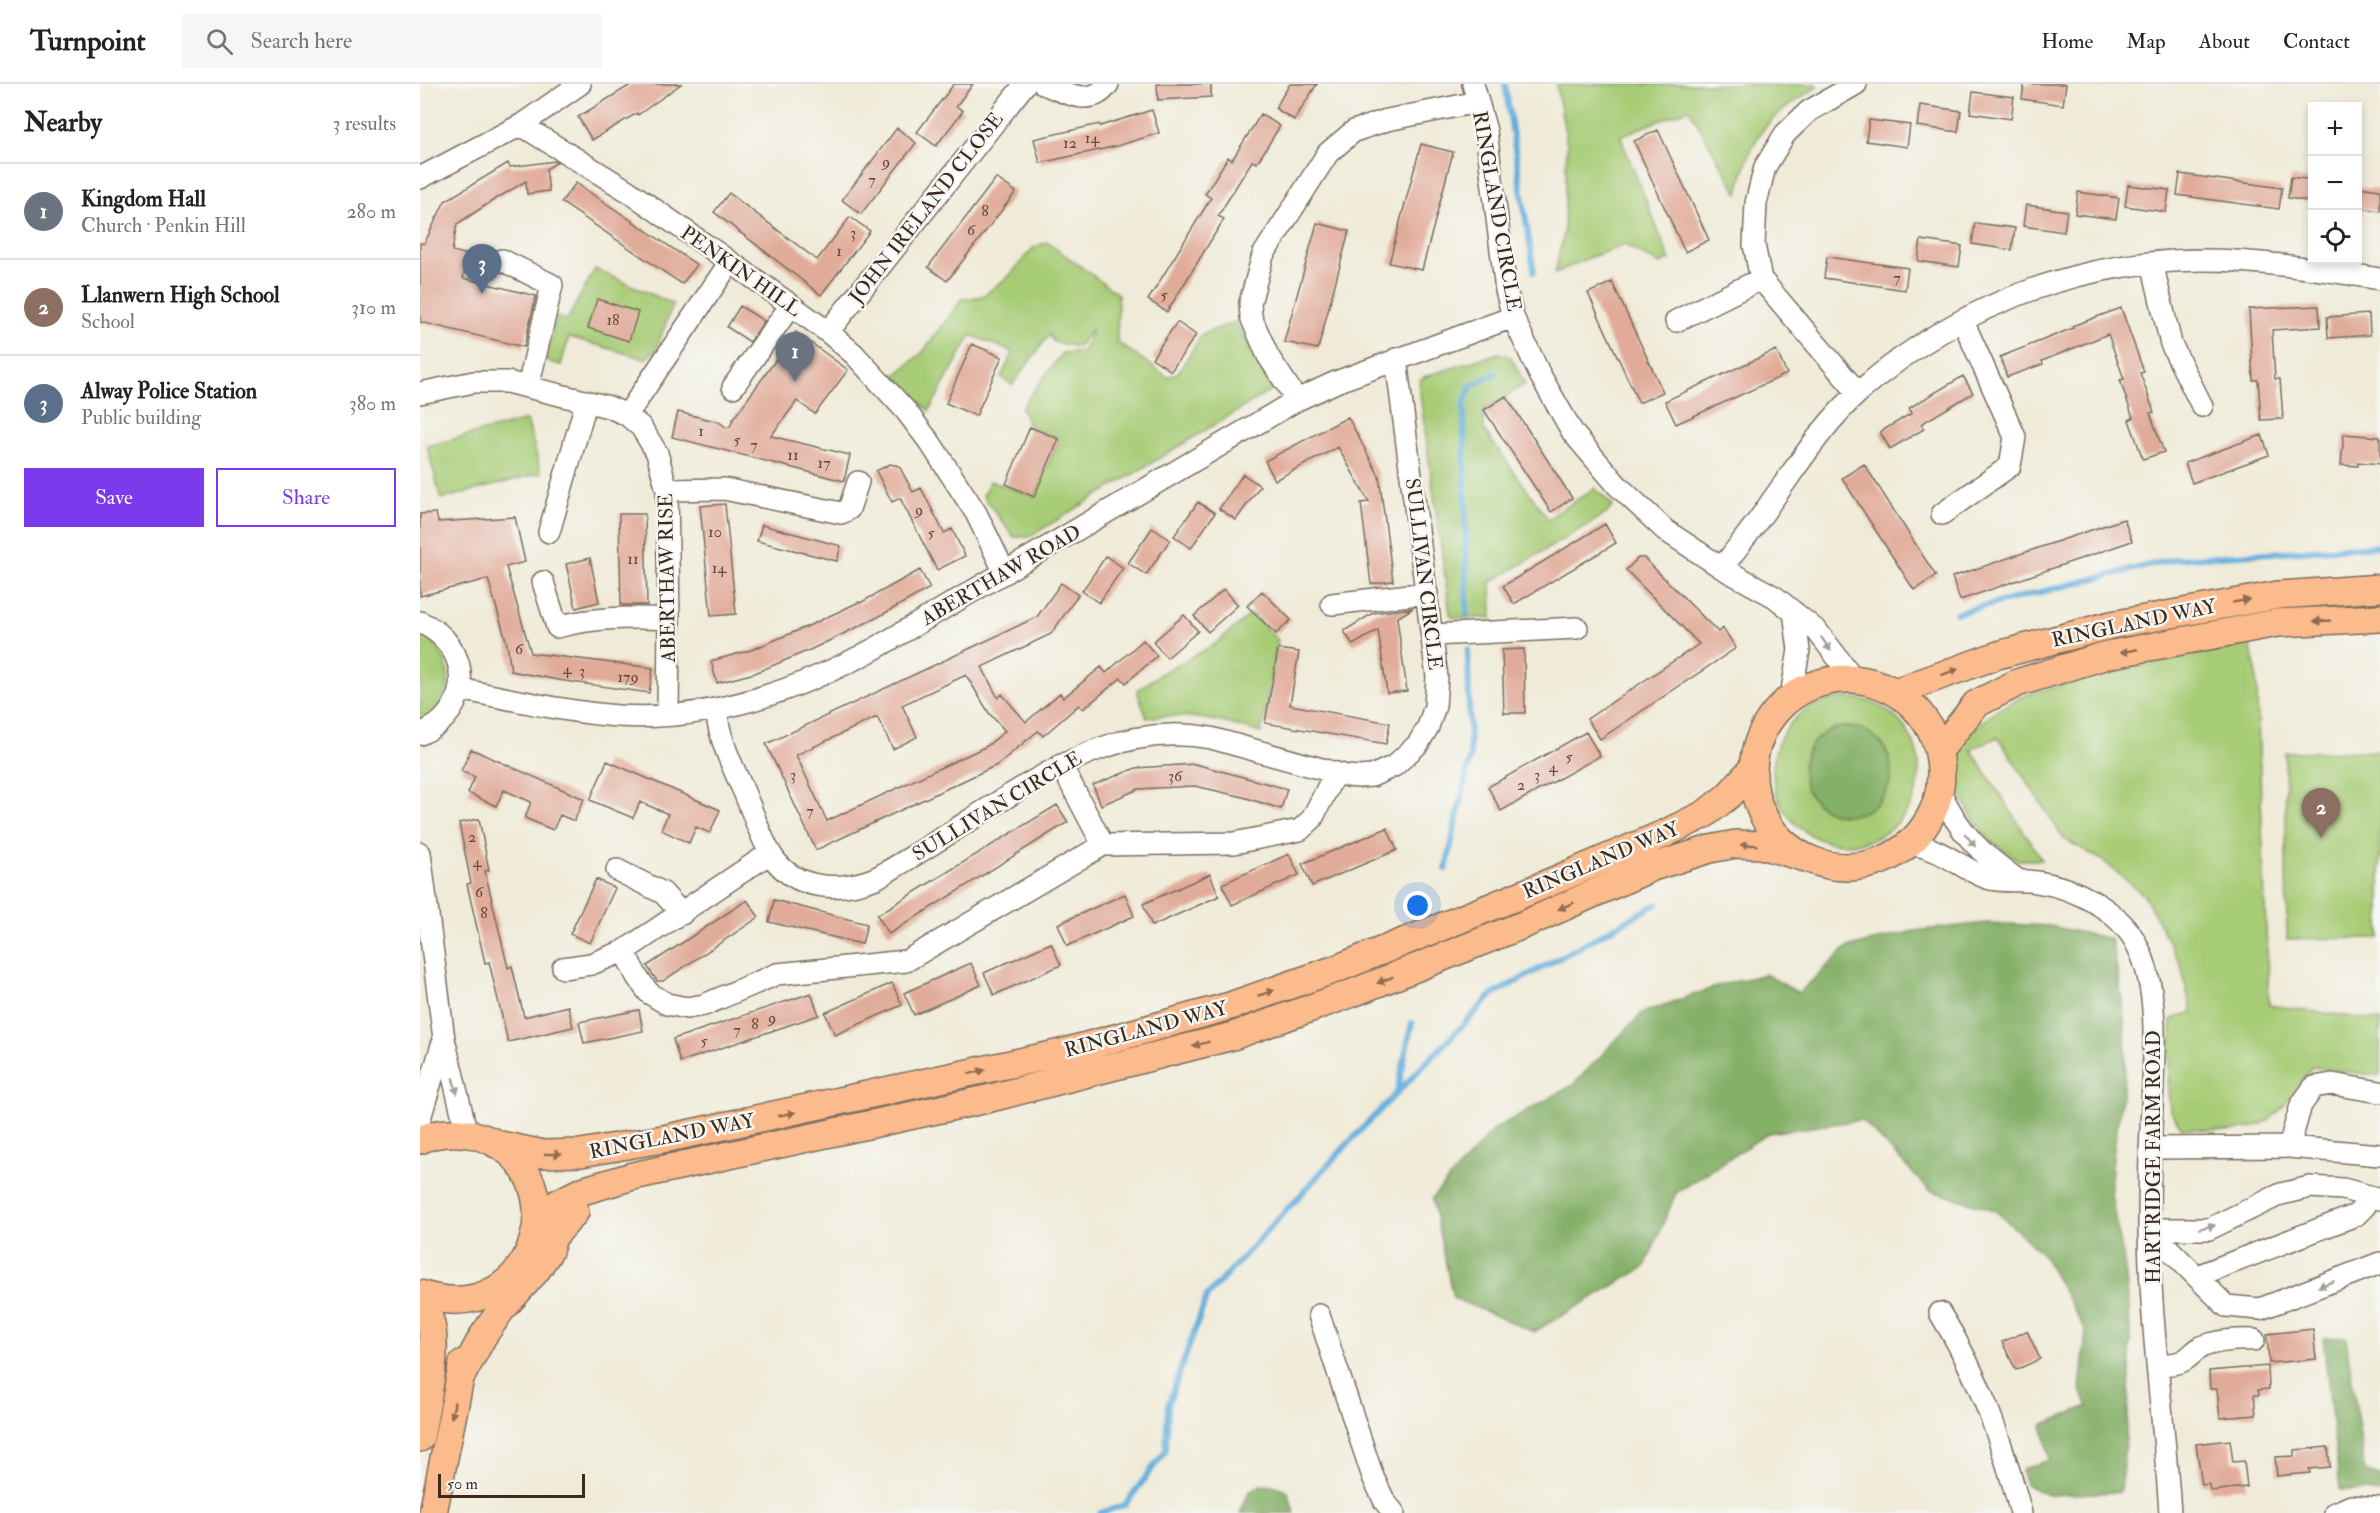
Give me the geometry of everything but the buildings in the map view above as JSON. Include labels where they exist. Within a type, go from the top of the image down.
[{"type":"main road","name":"RINGLAND WAY","points":[[1895,692],[1998,655],[2111,625],[2278,595],[2380,588]]},
{"type":"main road","name":"RINGLAND WAY","points":[[1939,751],[1976,704],[2017,684],[2107,656],[2277,623],[2380,618]]},
{"type":"main road","name":"RINGLAND WAY","points":[[537,1229],[558,1203],[582,1191],[633,1176],[987,1099],[1233,1036],[1350,994],[1523,925],[1653,867],[1710,849],[1736,844],[1761,845],[1831,866],[1859,867],[1886,859],[1909,844],[1929,820],[1940,791],[1939,751],[1930,728],[1915,707],[1895,692],[1875,683],[1854,679],[1832,680],[1811,686],[1791,696],[1771,716],[1758,741],[1752,769],[1755,796],[1766,821],[1783,843],[1806,858]]},
{"type":"main road","name":"RINGLAND WAY","points":[[467,1134],[496,1144],[543,1154],[581,1153],[668,1138],[1061,1053],[1230,1006],[1336,969],[1514,898],[1666,833],[1705,814],[1728,796],[1752,769]]},
{"type":"main road","points":[[420,1140],[445,1133],[467,1134]]},
{"type":"main road","points":[[420,1294],[439,1300],[464,1301],[488,1294],[512,1278],[529,1256],[537,1229],[537,1204],[529,1180],[515,1160],[496,1144]]},
{"type":"main road","name":"RINGLAND WAY","points":[[459,1380],[483,1336],[501,1310],[536,1271],[549,1251],[553,1237],[575,1212],[600,1202],[701,1181],[730,1155]]},
{"type":"main road","points":[[433,1513],[459,1380],[472,1334],[488,1294]]},
{"type":"main road","points":[[420,1303],[432,1324],[435,1348],[420,1438]]},
{"type":"street","points":[[420,178],[521,125],[580,84]]},
{"type":"street","name":"JOHN IRELAND CLOSE","points":[[828,332],[1025,84]]},
{"type":"street","points":[[1044,84],[1087,98],[1098,95],[1108,84]]},
{"type":"street","points":[[1856,84],[1809,111],[1785,134],[1766,166],[1756,203],[1754,245],[1761,279],[1858,393]]},
{"type":"street","points":[[1298,400],[1268,356],[1251,317],[1250,303],[1263,255],[1328,153],[1354,131],[1476,93]]},
{"type":"street","name":"RINGLAND CIRCLE","points":[[1476,93],[1486,132],[1506,290],[1514,316],[1540,375],[1572,433],[1617,485],[1665,530],[1722,568],[1775,597],[1817,632],[1854,679]]},
{"type":"street","name":"PENKIN HILL","points":[[521,125],[628,191],[828,332],[877,378],[931,444],[976,513],[1005,573]]},
{"type":"street","points":[[502,260],[552,285],[528,387]]},
{"type":"street","points":[[1722,568],[1827,426],[1858,393],[1930,339],[2008,298],[2068,277],[2152,263],[2234,261],[2380,279]]},
{"type":"street","points":[[627,415],[730,262]]},
{"type":"street","points":[[2152,263],[2170,344],[2202,406]]},
{"type":"street","points":[[1676,321],[1761,279]]},
{"type":"street","points":[[734,387],[791,305]]},
{"type":"street","name":"ABERTHAW ROAD","points":[[459,689],[550,707],[640,716],[716,709],[776,694],[828,673],[876,648],[1298,400],[1336,382],[1514,316]]},
{"type":"street","points":[[1942,514],[2010,466],[2015,437],[1963,321]]},
{"type":"street","name":"SULLIVAN CIRCLE","points":[[716,709],[720,736],[770,853],[786,872],[810,884],[841,887],[865,882],[891,869],[1061,765],[1110,744],[1153,735],[1190,734],[1335,773],[1359,777],[1384,772],[1405,758],[1418,744],[1428,727],[1438,691],[1396,359]]},
{"type":"street","name":"ABERTHAW RISE","points":[[420,393],[490,381],[528,387],[609,407],[627,415],[641,427],[650,440],[662,467],[667,490],[668,715]]},
{"type":"street","points":[[549,532],[586,403]]},
{"type":"street","points":[[667,490],[724,489],[841,513],[849,509],[858,482]]},
{"type":"street","points":[[543,582],[557,627],[581,620],[614,617],[669,619]]},
{"type":"street","points":[[1332,604],[1427,593]]},
{"type":"street","points":[[1791,696],[1799,650],[1794,612]]},
{"type":"street","points":[[420,622],[443,635],[460,664],[459,689],[451,710],[442,721],[420,734]]},
{"type":"street","points":[[1432,635],[1577,628]]},
{"type":"street","points":[[1061,765],[1103,845]]},
{"type":"street","points":[[624,951],[637,977],[649,993],[667,1004],[687,1008],[704,1005],[777,974],[906,961],[1103,845],[1234,843],[1300,830],[1312,819],[1335,773]]},
{"type":"street","name":"HARTRIDGE FARM ROAD","points":[[1940,791],[1950,813],[1969,839],[1985,857],[2018,880]]},
{"type":"street","name":"HARTRIDGE FARM ROAD","points":[[1909,844],[1922,845],[1947,855],[1989,879],[2018,880],[2057,886],[2087,898],[2118,920],[2137,944],[2149,978],[2153,1025],[2149,1230],[2170,1513]]},
{"type":"street","points":[[563,968],[591,963],[624,951],[770,853]]},
{"type":"street","points":[[420,854],[427,952],[444,1039],[467,1134]]},
{"type":"street","points":[[617,870],[663,893],[682,914]]},
{"type":"street","points":[[420,1118],[444,1039]]},
{"type":"street","points":[[2289,1147],[2301,1105],[2314,1087],[2332,1084],[2380,1092]]},
{"type":"street","points":[[2150,1148],[2289,1147],[2380,1155]]},
{"type":"street","points":[[2149,1230],[2209,1229],[2281,1194],[2310,1187],[2343,1190],[2372,1197],[2356,1215],[2197,1276]]},
{"type":"street","points":[[2149,1230],[2226,1306],[2260,1309],[2380,1263]]},
{"type":"street","points":[[1940,1313],[1977,1379],[1995,1424],[2021,1513]]},
{"type":"street","points":[[1319,1316],[1373,1477],[1385,1502],[1394,1513]]},
{"type":"street","points":[[2158,1365],[2178,1363],[2188,1358],[2193,1352],[2212,1343],[2241,1339],[2254,1340]]},
{"type":"street","points":[[2335,1513],[2351,1506],[2380,1508]]},
{"type":"green space","points":[[1556,84],[1816,84],[1817,87],[1785,109],[1763,130],[1749,156],[1738,194],[1689,109],[1620,136],[1670,260],[1659,264],[1625,245],[1555,273],[1564,232],[1567,143]]},
{"type":"green space","points":[[1047,242],[1118,294],[1117,342],[1168,377],[1178,373],[1202,334],[1236,322],[1272,390],[1029,537],[1014,537],[983,496],[990,481],[1035,497],[1059,439],[1030,427],[1021,408],[1062,353],[1084,351],[1092,329],[1078,347],[1054,342],[1049,335],[1012,385],[1001,377],[1013,352],[971,335],[929,411],[894,376],[923,352],[962,299],[983,296],[1011,274],[1033,248]]},
{"type":"green space","points":[[595,269],[673,304],[656,350],[645,359],[569,337],[561,365],[546,361],[556,317],[567,320]]},
{"type":"green space","points":[[1498,353],[1511,357],[1525,384],[1484,410],[1484,430],[1548,519],[1595,488],[1613,506],[1606,514],[1491,582],[1492,618],[1454,618],[1450,614],[1419,386],[1420,380],[1424,377]]},
{"type":"green space","points":[[527,420],[541,473],[441,499],[427,446]]},
{"type":"green space","points":[[1251,614],[1278,640],[1261,733],[1190,717],[1147,718],[1137,691],[1160,674],[1214,645]]},
{"type":"green space","points":[[420,634],[432,642],[441,653],[448,678],[441,703],[420,721]]},
{"type":"green space","points":[[2250,644],[2256,670],[2269,1005],[2380,1021],[2380,1076],[2312,1067],[2285,1105],[2274,1116],[2254,1127],[2230,1131],[2182,1128],[2170,1111],[2168,1088],[2172,1019],[2192,1012],[2180,963],[2144,895],[2102,860],[2064,839],[1998,737],[1971,749],[2042,860],[2018,860],[1990,840],[1972,817],[1957,788],[1961,740],[1993,712],[2025,695],[2109,673]]},
{"type":"green space","points":[[1846,698],[1874,704],[1897,720],[1913,743],[1919,771],[1913,799],[1897,822],[1874,838],[1846,844],[1818,838],[1795,822],[1779,799],[1773,771],[1779,743],[1795,720],[1818,704]]},
{"type":"green space","points":[[1847,727],[1872,734],[1884,746],[1891,771],[1884,796],[1872,808],[1847,815],[1822,808],[1810,796],[1803,771],[1810,746],[1822,734]]},
{"type":"green space","points":[[2380,751],[2380,938],[2287,939],[2285,752]]},
{"type":"green space","points":[[1987,923],[2050,926],[2111,939],[2122,1004],[2126,1054],[2111,1188],[2125,1269],[2130,1324],[2128,1409],[2120,1492],[2047,1495],[2025,1484],[2022,1469],[2050,1460],[2042,1425],[2088,1406],[2080,1389],[2086,1332],[2044,1256],[1995,1210],[1929,1190],[1862,1120],[1768,1133],[1676,1193],[1645,1267],[1534,1332],[1453,1298],[1432,1198],[1494,1129],[1573,1085],[1642,1013],[1721,985],[1765,974],[1799,993],[1846,948],[1913,931]]},
{"type":"green space","points":[[2346,1337],[2365,1471],[2380,1476],[2380,1494],[2340,1490],[2323,1338]]},
{"type":"green space","points":[[1261,1485],[1276,1486],[1288,1491],[1294,1513],[1240,1513],[1249,1492]]},
{"type":"waterway","points":[[1505,84],[1534,272]]},
{"type":"waterway","points":[[1467,614],[1464,403],[1471,386],[1495,374]]},
{"type":"waterway","points":[[1956,613],[2175,559],[2380,546]]},
{"type":"waterway","points":[[1446,869],[1470,757],[1468,650]]},
{"type":"waterway","points":[[1100,1513],[1125,1505],[1166,1450],[1168,1405],[1207,1296],[1354,1137],[1492,995],[1657,904]]},
{"type":"waterway","points":[[1397,1093],[1412,1023]]},
{"type":"place","name":"Alway Police Station","points":[[482,294]]},
{"type":"place","name":"Kingdom Hall","points":[[795,382]]},
{"type":"place","name":"Llanwern High School","points":[[2321,838]]}]
